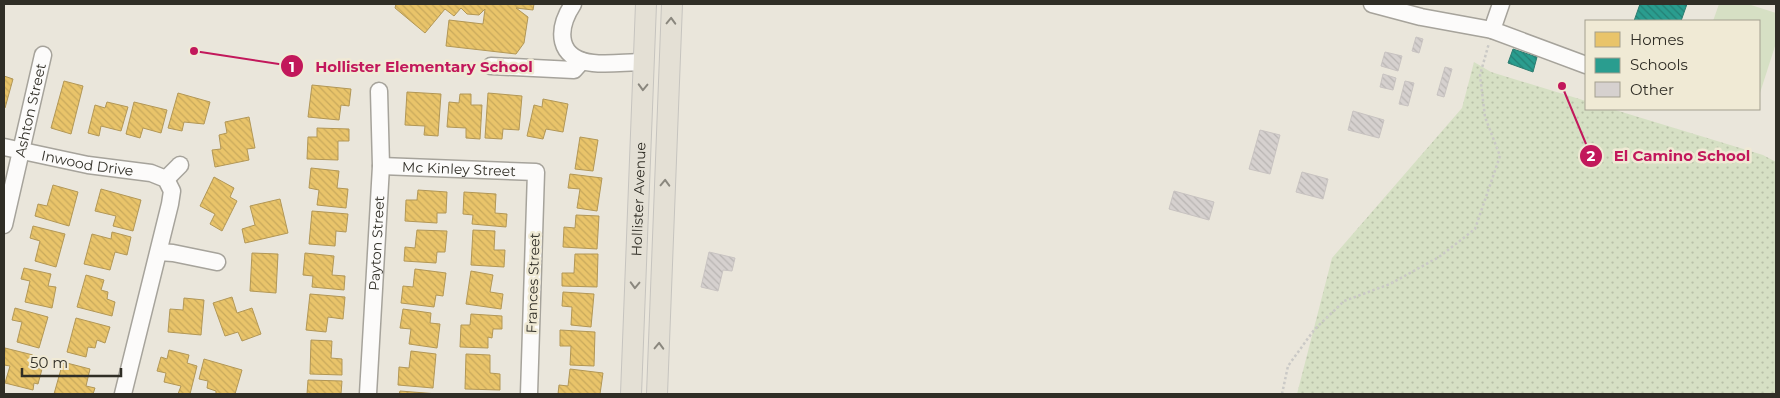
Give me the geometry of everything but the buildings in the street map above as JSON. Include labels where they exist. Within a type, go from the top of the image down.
[{"type":"main road","name":"Hollister Avenue","points":[[631,394],[646,4]]},
{"type":"main road","name":"Hollister Avenue","points":[[657,394],[672,4]]},
{"type":"street","points":[[573,4],[563,22],[561,38],[566,51],[582,61],[595,64],[644,62]]},
{"type":"street","points":[[1372,4],[1421,17],[1492,30],[1585,65]]},
{"type":"street","points":[[1492,30],[1501,4]]},
{"type":"street","name":"Ashton Street","points":[[4,225],[42,55]]},
{"type":"street","points":[[491,66],[574,70],[582,61]]},
{"type":"street","name":"Payton Street","points":[[368,394],[381,166],[378,91]]},
{"type":"street","name":"Inwood Drive","points":[[4,147],[88,165],[150,173],[168,181]]},
{"type":"street","points":[[123,394],[170,204],[168,181],[180,165]]},
{"type":"street","name":"Mc Kinley Street","points":[[381,166],[536,172]]},
{"type":"street","name":"Frances Street","points":[[529,394],[536,172]]},
{"type":"street","points":[[159,252],[217,262]]},
{"type":"path","points":[[1282,394],[1288,366],[1314,330],[1344,301],[1390,284],[1439,257],[1475,229],[1500,156],[1485,117],[1480,75],[1492,30]]},
{"type":"green space","points":[[1719,4],[1748,4],[1776,13],[1776,43],[1760,93],[1760,20],[1713,20]]},
{"type":"green space","points":[[1474,62],[1491,72],[1585,101],[1585,110],[1615,110],[1763,155],[1776,162],[1776,394],[1297,394],[1332,258],[1462,108]]},
{"type":"place","name":"Hollister Elementary School","points":[[194,51]]},
{"type":"place","name":"El Camino School","points":[[1562,86]]}]
